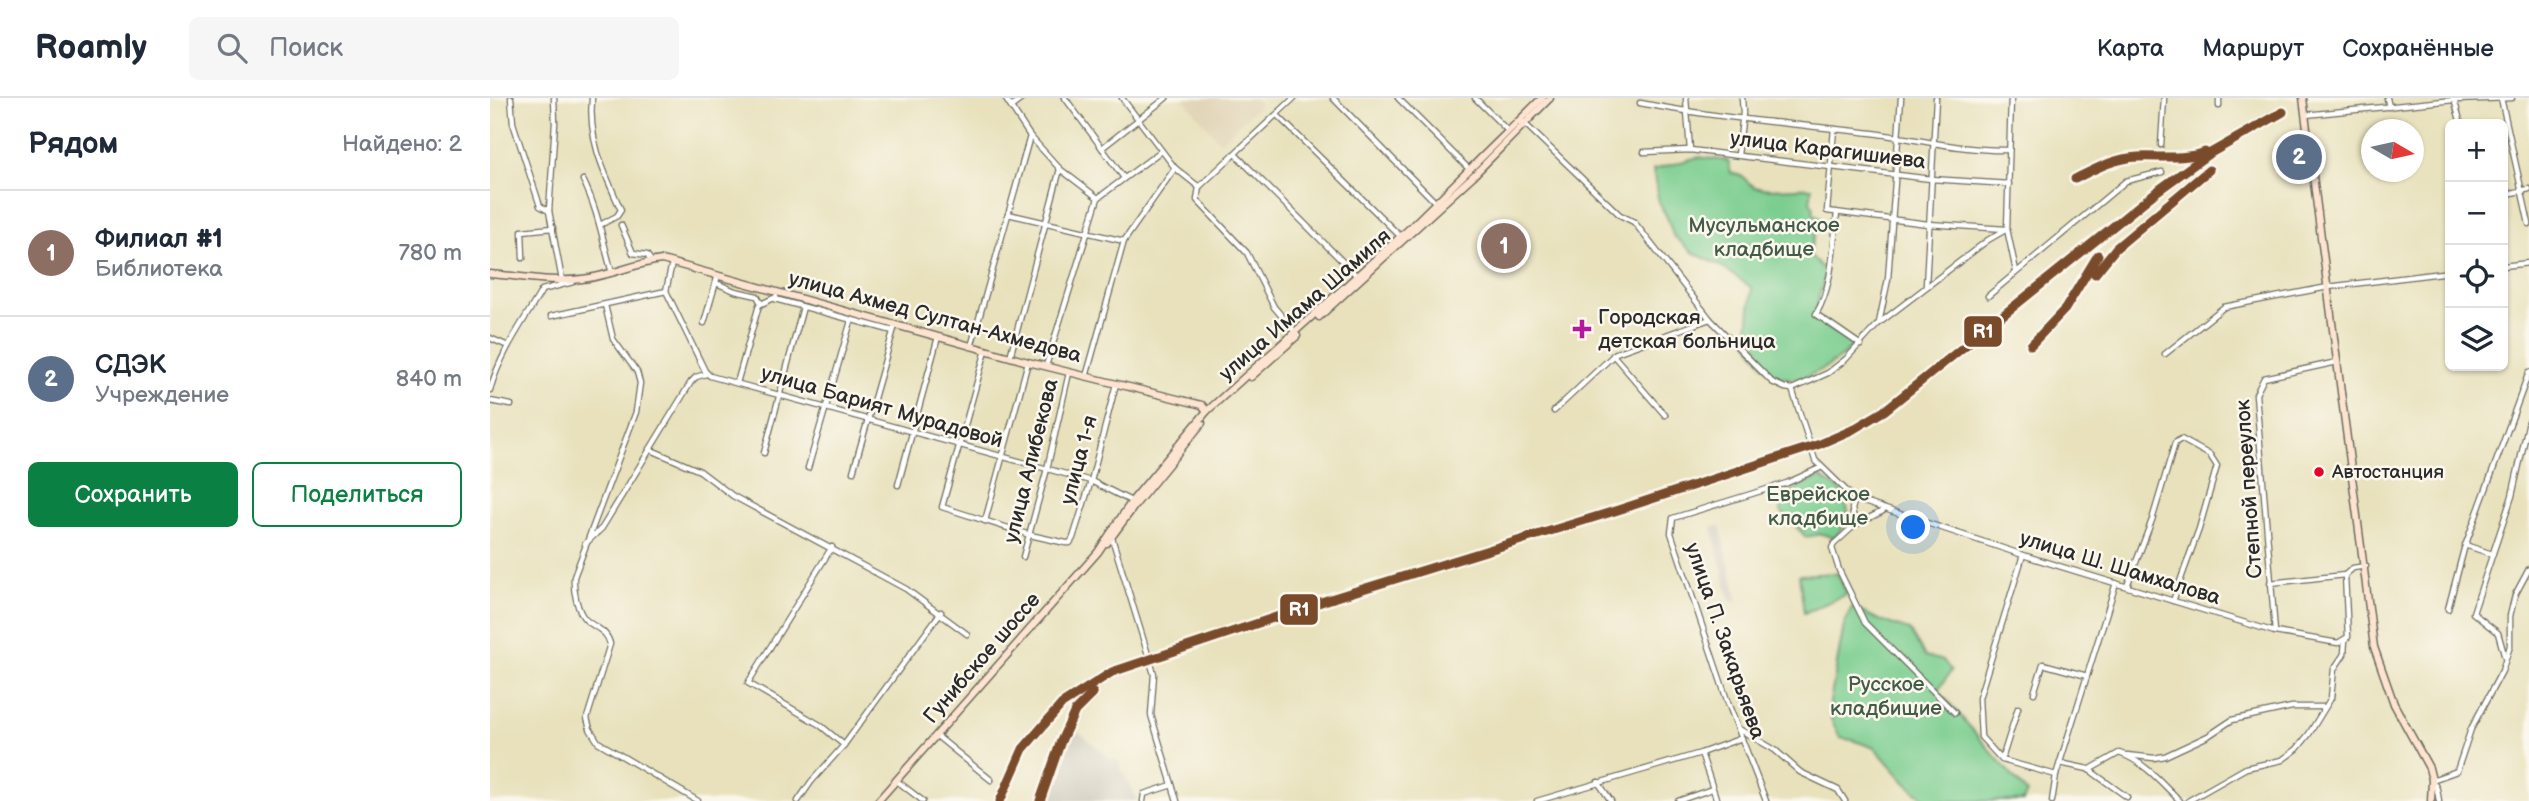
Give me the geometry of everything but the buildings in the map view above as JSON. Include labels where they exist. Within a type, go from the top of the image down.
[{"type":"main road","points":[[2305,98],[2374,647],[2394,704],[2429,768],[2432,780],[2431,801]]},
{"type":"main road","name":"улица Имама Шамиля","points":[[1134,502],[1214,408],[1402,239],[1545,99]]},
{"type":"main road","name":"улица Имама Шамиля","points":[[1110,537],[1134,502],[1207,411],[1402,239],[1509,132],[1524,122]]},
{"type":"main road","points":[[490,274],[580,279],[612,274],[651,261]]},
{"type":"main road","name":"улица Ахмед Султан-Ахмедова","points":[[651,261],[672,262],[717,279],[894,328],[1202,405],[1207,411]]},
{"type":"main road","points":[[2330,286],[2365,566]]},
{"type":"main road","name":"Гунибское шоссе","points":[[878,801],[1110,537]]},
{"type":"street","points":[[511,98],[513,123],[540,205],[549,211]]},
{"type":"street","points":[[554,98],[555,123],[549,211],[562,280]]},
{"type":"street","points":[[592,98],[592,135],[621,209],[617,216],[600,225]]},
{"type":"street","points":[[1005,98],[1030,136],[1060,169],[1098,198]]},
{"type":"street","points":[[1012,107],[1023,98]]},
{"type":"street","points":[[1065,98],[1124,178]]},
{"type":"street","points":[[1122,98],[1175,168],[1199,187]]},
{"type":"street","points":[[1102,148],[1166,98]]},
{"type":"street","points":[[1294,98],[1199,187],[1197,200],[1247,253],[1274,307],[1295,332]]},
{"type":"street","points":[[1333,98],[1436,203]]},
{"type":"street","points":[[1398,98],[1470,171]]},
{"type":"street","points":[[1475,98],[1509,132]]},
{"type":"street","points":[[1686,98],[1690,150]]},
{"type":"street","points":[[1738,155],[1742,98]]},
{"type":"street","points":[[1878,324],[1888,279],[1901,98]]},
{"type":"street","points":[[1926,286],[1936,98]]},
{"type":"street","points":[[2011,98],[2007,229],[2016,271]]},
{"type":"street","points":[[2161,145],[2164,98]]},
{"type":"street","points":[[2219,98],[2219,106]]},
{"type":"street","points":[[2387,98],[2389,107]]},
{"type":"street","points":[[2307,114],[2454,99],[2512,98]]},
{"type":"street","points":[[2454,99],[2460,119]]},
{"type":"street","points":[[2501,99],[2526,190],[2529,224]]},
{"type":"street","points":[[1640,103],[1687,112],[1899,137],[1982,151],[2009,150]]},
{"type":"street","points":[[1277,115],[1402,239]]},
{"type":"street","points":[[1524,122],[1620,215],[1634,222],[1710,319],[1772,382],[1785,388],[1792,389],[1828,373],[1861,345],[1878,324],[1988,240],[2007,229]]},
{"type":"street","points":[[1834,129],[1826,211],[1928,224],[2007,229]]},
{"type":"street","points":[[971,346],[1030,136]]},
{"type":"street","name":"улица Карагишиева","points":[[1644,152],[1690,150],[1931,179],[2009,184]]},
{"type":"street","points":[[1046,367],[1098,198],[1161,151]]},
{"type":"street","points":[[1236,155],[1357,276]]},
{"type":"street","points":[[1086,377],[1124,241],[1175,168]]},
{"type":"street","points":[[1010,357],[1060,169]]},
{"type":"street","points":[[1988,296],[2126,181],[2162,172]]},
{"type":"street","points":[[583,180],[600,225],[600,234],[612,274]]},
{"type":"street","points":[[2508,194],[2526,190]]},
{"type":"street","points":[[1837,213],[1831,264],[1822,304],[1816,314],[1861,345]]},
{"type":"street","points":[[1008,214],[1124,241]]},
{"type":"street","points":[[621,225],[633,253],[647,255],[651,261]]},
{"type":"street","points":[[523,258],[522,231],[553,228]]},
{"type":"street","points":[[585,544],[602,528],[691,382],[696,377],[707,374],[666,291],[672,262]]},
{"type":"street","points":[[2508,265],[2529,263]]},
{"type":"street","points":[[2165,354],[2224,307],[2330,286],[2445,273]]},
{"type":"street","points":[[490,390],[508,346],[542,290],[580,279]]},
{"type":"street","points":[[704,323],[717,279],[735,291],[757,296],[761,303]]},
{"type":"street","points":[[551,316],[666,291]]},
{"type":"street","points":[[737,383],[761,303],[776,295],[803,307],[851,321],[894,328],[853,472]]},
{"type":"street","points":[[605,305],[613,339],[637,372],[640,383],[639,398],[575,569],[573,586],[584,619],[606,634],[610,643],[587,718],[598,742],[698,801]]},
{"type":"street","points":[[764,453],[803,307]]},
{"type":"street","points":[[1554,411],[1614,355],[1710,319]]},
{"type":"street","points":[[808,468],[851,321]]},
{"type":"street","points":[[898,485],[938,337]]},
{"type":"street","points":[[490,338],[508,346]]},
{"type":"street","points":[[986,351],[942,506],[1030,535]]},
{"type":"street","points":[[1614,355],[1665,415]]},
{"type":"street","points":[[985,521],[1028,362]]},
{"type":"street","name":"Степной переулок","points":[[2275,632],[2256,394],[2264,378],[2338,362]]},
{"type":"street","points":[[2448,609],[2465,545],[2529,372]]},
{"type":"street","name":"улица Алибекова","points":[[1023,557],[1069,373]]},
{"type":"street","name":"улица Барият Мурадовой","points":[[707,374],[1091,481],[1134,502]]},
{"type":"street","name":"улица 1-я","points":[[1030,535],[1070,543],[1091,481],[1116,384]]},
{"type":"street","name":"улица Ш. Шамхалова","points":[[1792,389],[1815,460],[1820,468],[1838,480],[1855,499],[2023,555],[2275,632],[2320,642],[2338,643],[2345,640]]},
{"type":"street","points":[[490,401],[511,405]]},
{"type":"street","points":[[2506,660],[2498,633],[2473,612],[2512,496],[2529,421]]},
{"type":"street","points":[[2127,586],[2152,520],[2175,443],[2181,439],[2210,455],[2217,466],[2199,529],[2173,601]]},
{"type":"street","points":[[649,449],[700,471],[733,496],[906,589],[968,634]]},
{"type":"street","name":"улица П. Закарьяева","points":[[1766,801],[1738,729],[1671,533],[1673,518],[1787,483],[1820,468]]},
{"type":"street","points":[[1855,499],[1852,509],[1855,525]]},
{"type":"street","points":[[1884,510],[1855,525],[1832,548],[1859,614],[1874,634],[1955,713]]},
{"type":"street","points":[[1110,537],[1154,674],[1151,715],[1177,801]]},
{"type":"street","points":[[2465,545],[2492,554]]},
{"type":"street","points":[[832,547],[748,683],[820,725],[844,745]]},
{"type":"street","points":[[2023,555],[1979,698],[1981,737],[2002,760],[2056,775]]},
{"type":"street","points":[[2270,583],[2345,575],[2353,568],[2365,566]]},
{"type":"street","points":[[2439,801],[2432,780],[2457,771],[2471,729],[2483,712],[2506,660],[2515,595],[2529,569]]},
{"type":"street","points":[[2188,801],[2246,768],[2282,760],[2297,749],[2309,734],[2331,698],[2334,669],[2344,654],[2345,640],[2348,637],[2345,575]]},
{"type":"street","points":[[2052,801],[2056,775],[2116,583]]},
{"type":"street","points":[[798,801],[844,745],[941,612]]},
{"type":"street","points":[[2034,693],[2043,664],[2087,676]]},
{"type":"street","points":[[2089,770],[2119,753],[2165,756],[2208,736],[2232,720],[2292,707],[2324,707]]},
{"type":"street","points":[[2002,760],[2018,708]]},
{"type":"street","points":[[1738,729],[1775,750],[1800,772],[1838,790],[1845,801]]},
{"type":"street","points":[[937,736],[991,780]]},
{"type":"street","points":[[1537,801],[1701,753],[1742,738]]},
{"type":"street","points":[[1701,753],[1717,801]]},
{"type":"street","points":[[2127,755],[2148,768],[2180,801]]},
{"type":"street","points":[[2060,763],[2089,770],[2127,797]]},
{"type":"street","points":[[897,782],[923,801]]},
{"type":"street","points":[[1598,782],[1611,801]]},
{"type":"street","points":[[1143,801],[1144,794],[1172,785]]},
{"type":"street","points":[[1678,801],[1712,789]]},
{"type":"shaded area","points":[[1183,98],[1254,98],[1260,104],[1220,142]]},
{"type":"shaded area","points":[[1720,526],[1738,601],[1730,602],[1712,527]]},
{"type":"shaded area","points":[[1074,728],[1110,758],[1118,761],[1137,801],[1049,801],[1053,770]]},
{"type":"green space","name":"Мусульманское кладбище","points":[[1698,157],[1728,161],[1731,173],[1755,187],[1812,188],[1810,202],[1814,207],[1813,213],[1820,217],[1809,254],[1826,272],[1813,319],[1853,345],[1818,372],[1785,378],[1771,372],[1747,341],[1752,288],[1721,266],[1692,252],[1673,235],[1659,203],[1653,170]]},
{"type":"green space","name":"Еврейское кладбище","points":[[1820,477],[1842,491],[1850,518],[1834,538],[1822,534],[1806,537],[1781,511],[1780,501],[1793,490]]},
{"type":"green space","points":[[1837,573],[1847,594],[1804,613],[1799,575]]},
{"type":"green space","name":"Русское кладбищие","points":[[1852,607],[1909,630],[1925,656],[1944,661],[1951,671],[1938,690],[2027,793],[2023,801],[1927,801],[1906,783],[1875,748],[1840,738],[1831,719],[1830,702],[1844,625]]},
{"type":"transit line","name":"R1","points":[[1000,801],[1023,749],[1062,704],[1112,672],[1324,601],[1820,444],[1852,430],[1884,411],[2156,192],[2207,155],[2283,112]]},
{"type":"transit line","name":"R1","points":[[2075,179],[2121,159],[2180,157],[2205,152]]},
{"type":"transit line","name":"R1","points":[[2095,274],[2116,248],[2209,170]]},
{"type":"transit line","name":"R1","points":[[2031,345],[2065,309],[2098,255]]},
{"type":"transit line","name":"R1","points":[[1040,801],[1061,741],[1075,711],[1093,693]]},
{"type":"place","name":"СДЭК","points":[[2299,157]]},
{"type":"place","name":"Филиал #1","points":[[1504,246]]},
{"type":"place","name":"Городская детская больница","points":[[1582,329]]},
{"type":"place","name":"Автостанция","points":[[2319,472]]}]
